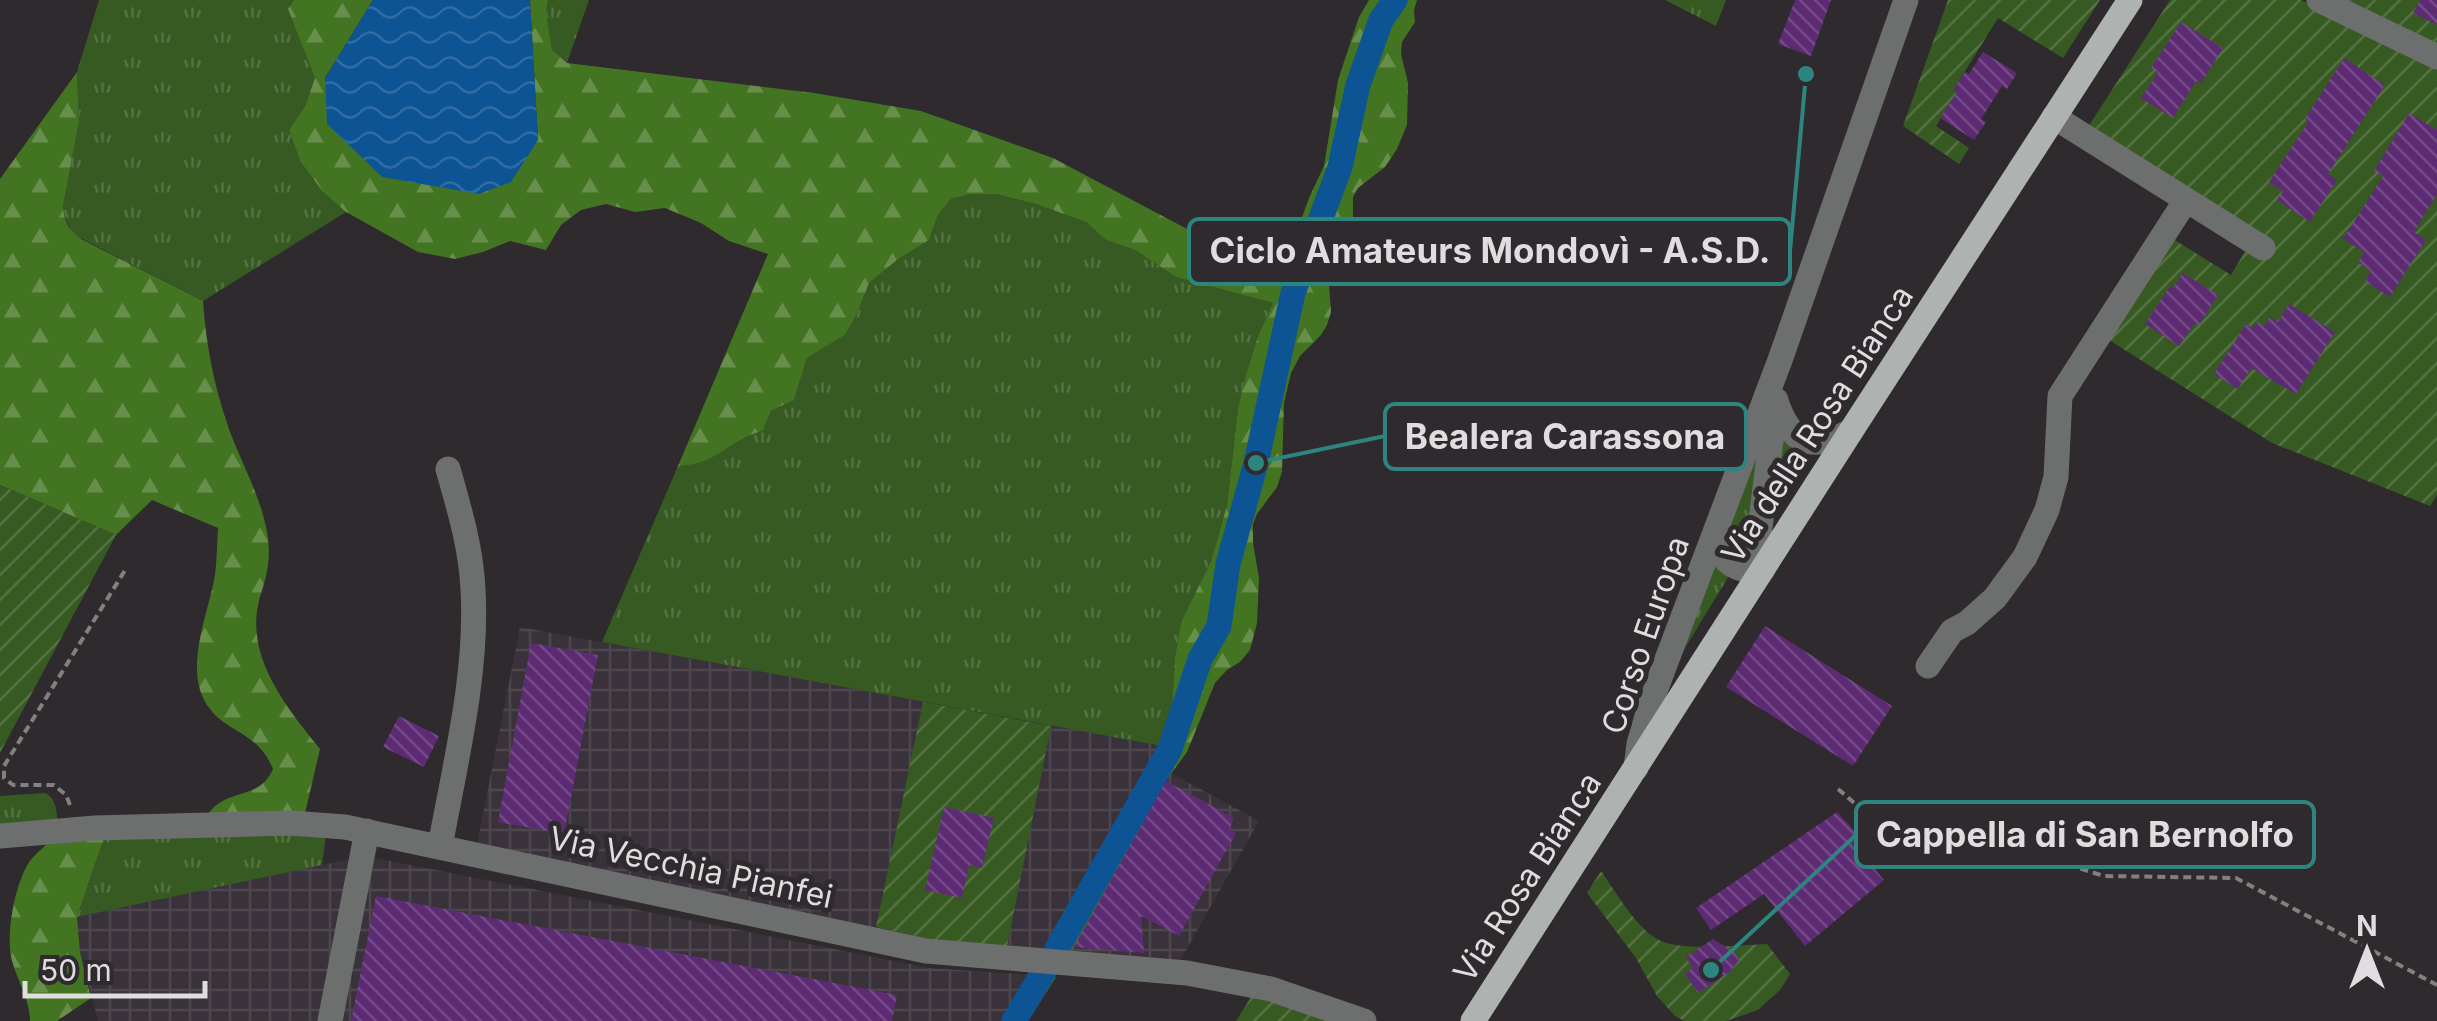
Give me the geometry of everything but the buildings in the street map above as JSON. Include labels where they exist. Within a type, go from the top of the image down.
[{"type":"main road","name":"Via della Rosa Bianca","points":[[1636,768],[2130,0]]},
{"type":"main road","name":"Via Rosa Bianca","points":[[1473,1021],[1636,768]]},
{"type":"street","name":"Corso Europa","points":[[1636,768],[1644,723],[1780,360],[1906,0]]},
{"type":"street","points":[[2319,0],[2437,57]]},
{"type":"street","points":[[2054,117],[2262,248]]},
{"type":"street","points":[[1928,666],[1952,630],[1986,607],[2025,557],[2047,510],[2056,477],[2060,396],[2186,200]]},
{"type":"street","name":"Corso Europa","points":[[1718,524],[1718,546],[1728,563],[1748,572],[1762,571],[1758,544],[1780,360]]},
{"type":"street","points":[[1776,400],[1792,433],[1804,440],[1829,442],[1851,430]]},
{"type":"street","points":[[440,847],[464,712],[472,638],[469,558],[448,468]]},
{"type":"street","name":"Via Vecchia Pianfei","points":[[0,836],[74,830],[323,824],[926,951],[1229,980],[1270,988],[1364,1021]]},
{"type":"street","points":[[330,1021],[367,832]]},
{"type":"path","points":[[74,830],[70,805],[59,788],[46,783],[13,785],[4,778],[4,766],[127,567]]},
{"type":"path","points":[[1838,788],[1884,825],[2002,844],[2104,876],[2236,878],[2437,985]]},
{"type":"shaded area","points":[[520,627],[1162,746],[1049,949],[934,940],[477,844]]},
{"type":"shaded area","points":[[1171,773],[1259,821],[1180,961],[1072,951]]},
{"type":"shaded area","points":[[365,856],[930,968],[1033,975],[1003,1021],[98,1021],[80,952],[77,917]]},
{"type":"green space","points":[[99,0],[294,0],[289,9],[315,78],[305,106],[289,130],[300,161],[323,192],[346,212],[203,301],[73,234],[63,206],[79,122],[77,72]]},
{"type":"green space","points":[[294,0],[373,0],[325,78],[538,140],[530,0],[548,0],[552,50],[567,63],[814,93],[921,111],[1053,158],[1206,239],[1283,270],[1324,166],[1338,80],[1359,17],[1369,0],[1417,0],[1415,22],[1402,42],[1401,54],[1408,83],[1407,125],[1385,167],[1358,188],[1353,197],[1351,236],[1331,260],[1328,271],[1331,312],[1327,325],[1291,373],[1284,403],[1282,472],[1253,524],[1259,578],[1257,623],[1250,650],[1215,683],[1187,752],[1166,781],[1072,951],[1049,949],[1162,746],[1172,706],[1181,622],[1211,561],[1227,505],[1238,408],[1246,374],[1273,303],[1176,277],[1135,250],[1106,240],[1086,222],[1036,204],[996,194],[951,199],[938,215],[929,240],[869,283],[845,335],[807,358],[794,400],[771,411],[763,431],[704,461],[678,466],[768,254],[729,241],[701,223],[665,208],[635,212],[606,204],[581,210],[561,225],[546,250],[510,241],[455,259],[418,252],[346,212],[323,192],[300,161],[289,130],[305,106],[315,78],[288,9]]},
{"type":"green space","points":[[548,0],[589,0],[567,63],[552,50]]},
{"type":"green space","points":[[1665,0],[1726,0],[1716,26]]},
{"type":"green space","points":[[1948,0],[2100,0],[2063,58],[1998,18],[1936,126],[1969,148],[1959,164],[1903,126]]},
{"type":"green space","points":[[2170,0],[2301,0],[2437,66],[2437,495],[2430,506],[2272,443],[2109,340],[2173,239],[2231,275],[2256,233],[2088,127]]},
{"type":"green space","points":[[2338,0],[2437,0],[2437,48]]},
{"type":"green space","points":[[77,72],[79,122],[63,206],[65,217],[71,230],[83,240],[203,301],[219,397],[267,530],[268,560],[256,625],[259,645],[273,683],[320,749],[305,813],[207,816],[223,801],[259,786],[273,769],[258,746],[214,714],[200,691],[197,658],[215,575],[218,528],[152,500],[116,535],[0,485],[0,179]]},
{"type":"green space","points":[[996,194],[1086,222],[1106,240],[1135,250],[1176,277],[1273,303],[1246,374],[1238,408],[1227,505],[1211,561],[1181,622],[1172,706],[1162,746],[602,642],[678,466],[704,461],[763,431],[771,411],[794,400],[807,358],[845,335],[869,283],[929,240],[938,215],[951,199]]},
{"type":"green space","points":[[1767,415],[1748,544],[1741,557],[1724,543]]},
{"type":"green space","points":[[1782,436],[1806,451],[1771,508]]},
{"type":"green space","points":[[0,485],[116,535],[0,753]]},
{"type":"green space","points":[[1715,559],[1729,576],[1675,664]]},
{"type":"green space","points":[[923,702],[1051,726],[1007,946],[934,940],[876,927]]},
{"type":"green space","points":[[45,793],[54,802],[58,824],[0,829],[0,796]]},
{"type":"green space","points":[[326,834],[322,865],[77,917],[105,835]]},
{"type":"green space","points":[[105,835],[77,917],[80,952],[91,998],[57,1021],[30,1021],[10,950],[20,882],[30,861],[53,839]]},
{"type":"green space","points":[[1601,871],[1634,917],[1657,939],[1694,947],[1767,944],[1790,974],[1780,990],[1758,1010],[1726,1021],[1684,1021],[1657,996],[1636,958],[1587,893]]},
{"type":"green space","points":[[1033,975],[1056,977],[1028,1021],[1003,1021]]},
{"type":"green space","points":[[1253,994],[1337,1021],[1236,1021]]},
{"type":"water","points":[[373,0],[530,0],[538,140],[511,182],[479,194],[382,177],[327,124],[325,78]]},
{"type":"waterway","points":[[1057,949],[1170,749],[1200,659],[1219,626],[1228,564],[1256,463],[1293,293],[1340,167],[1358,85],[1381,20],[1395,0]]},
{"type":"waterway","points":[[1014,1021],[1044,971]]},
{"type":"place","name":"Ciclo Amateurs Mondovì - A.S.D.","points":[[1806,74]]},
{"type":"place","name":"Bealera Carassona","points":[[1256,463]]},
{"type":"place","name":"Cappella di San Bernolfo","points":[[1711,970]]}]
